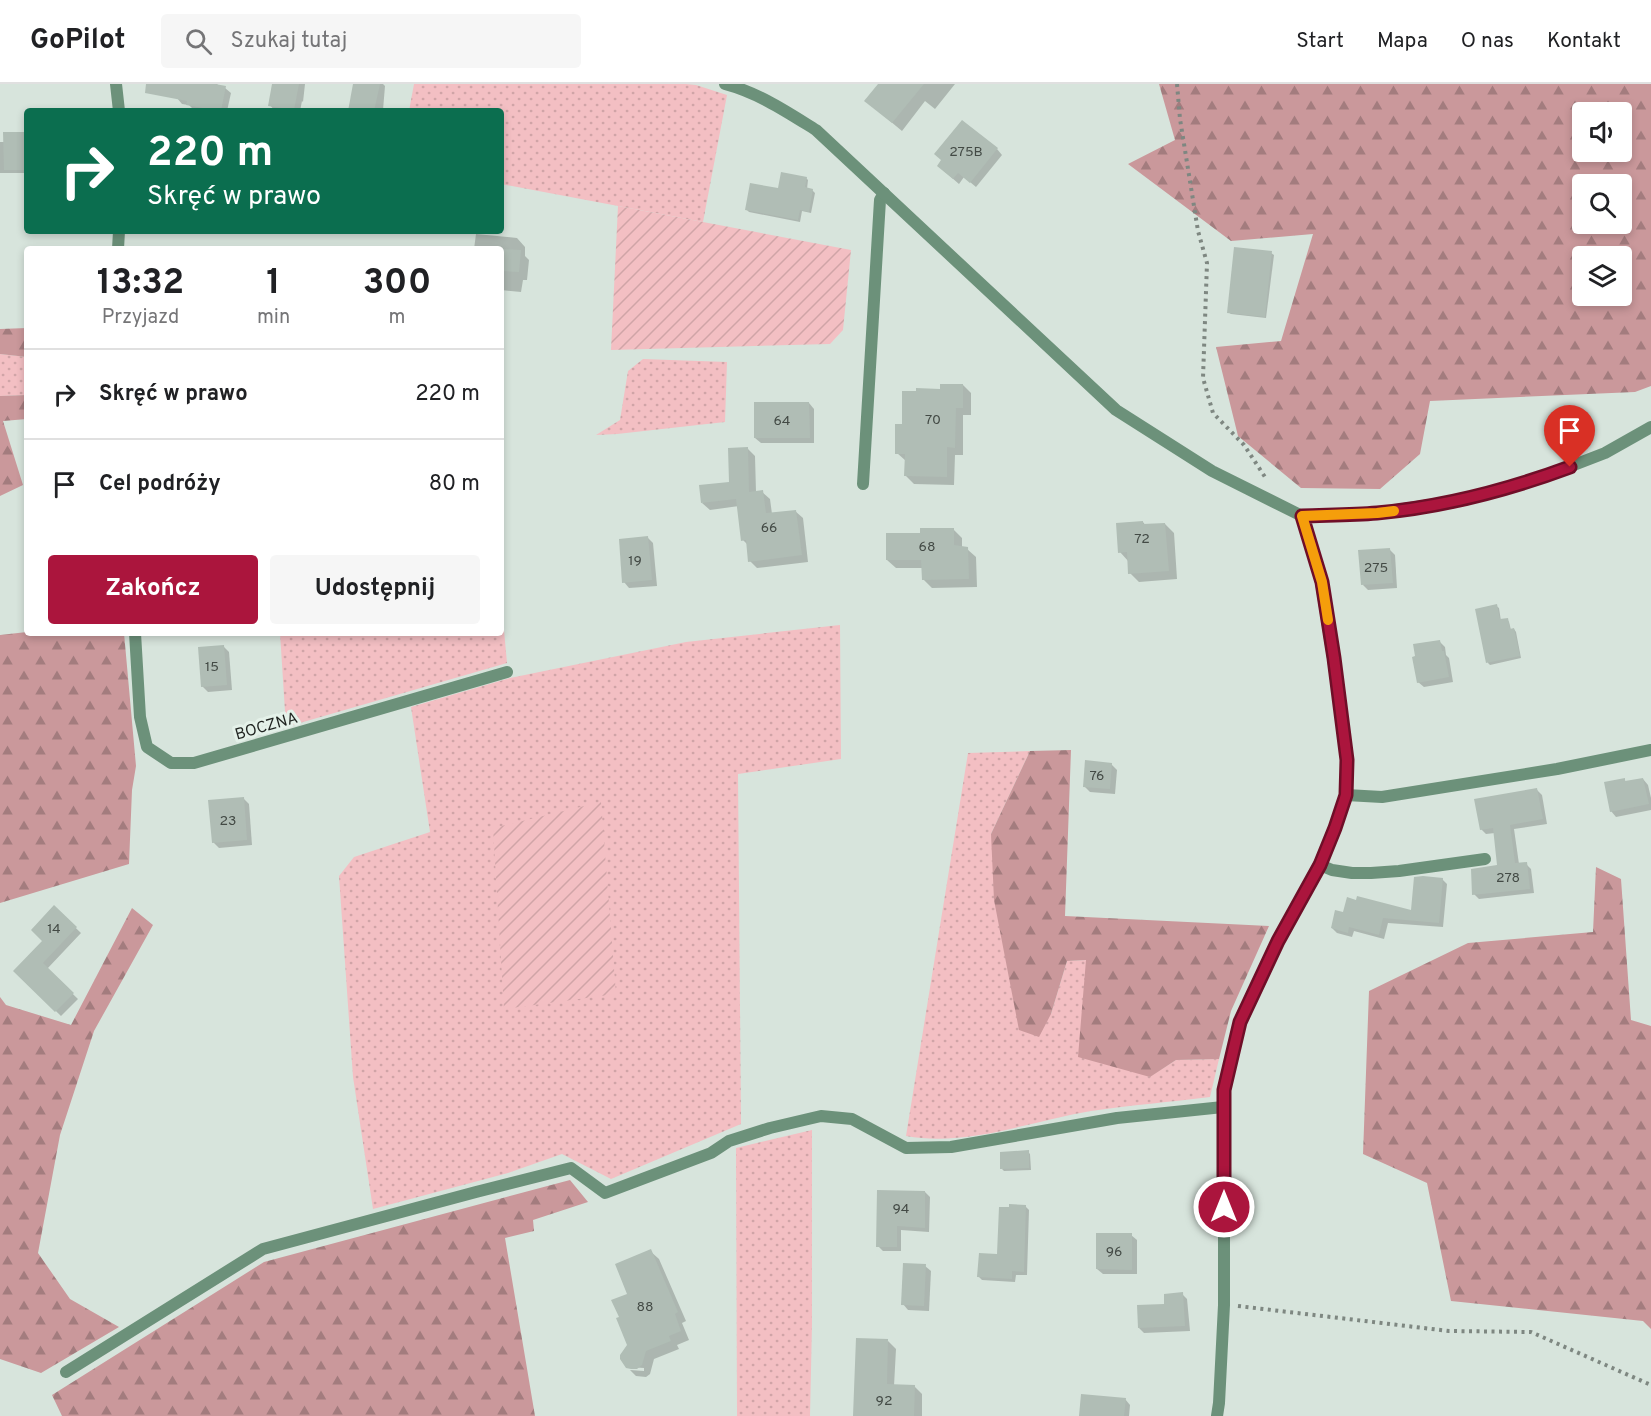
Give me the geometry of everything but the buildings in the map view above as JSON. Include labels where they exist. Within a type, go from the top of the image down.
[{"type":"street","points":[[116,84],[119,108]]},
{"type":"street","points":[[725,84],[741,88],[777,105],[816,130],[1116,410],[1212,471],[1302,516],[1377,513],[1463,500],[1535,480],[1605,453],[1651,427]]},
{"type":"street","points":[[863,484],[880,200],[884,193]]},
{"type":"street","points":[[1216,1416],[1219,1403],[1224,1305],[1224,1090],[1240,1022],[1278,941],[1320,865],[1346,795],[1347,760],[1322,582],[1302,516]]},
{"type":"street","name":"BOCZNA","points":[[135,636],[140,717],[147,747],[171,763],[194,763],[507,672]]},
{"type":"street","points":[[1346,795],[1382,796],[1557,770],[1651,750]]},
{"type":"street","points":[[1320,865],[1332,870],[1371,873],[1485,859]]},
{"type":"street","points":[[66,1372],[263,1250],[571,1168],[605,1193],[711,1153],[729,1142],[770,1128],[821,1116],[852,1119],[906,1148],[929,1148],[951,1147],[1117,1118],[1223,1107]]},
{"type":"path","points":[[1177,84],[1180,119],[1198,231],[1207,263],[1203,378],[1213,413],[1244,445],[1267,480]]},
{"type":"path","points":[[1224,1305],[1449,1331],[1531,1332],[1651,1385]]},
{"type":"shaded area","points":[[414,84],[686,84],[727,95],[703,222],[504,185],[504,108],[410,108]]},
{"type":"shaded area","points":[[618,206],[851,250],[843,330],[830,344],[611,350]]},
{"type":"shaded area","points":[[0,354],[24,357],[24,395],[0,396]]},
{"type":"shaded area","points":[[643,359],[727,362],[725,422],[596,435],[620,420],[628,371]]},
{"type":"shaded area","points":[[840,625],[841,759],[738,774],[741,1124],[611,1179],[562,1154],[508,1173],[373,1209],[353,1077],[339,876],[354,857],[430,832],[411,707],[510,678],[686,642]]},
{"type":"shaded area","points":[[504,630],[507,663],[286,727],[280,636],[504,636]]},
{"type":"shaded area","points":[[1030,751],[991,834],[1051,1014],[1067,961],[1087,960],[1149,1077],[1176,1060],[1219,1059],[1210,1097],[1091,1111],[976,1136],[929,1138],[906,1136],[968,753]]},
{"type":"shaded area","points":[[601,802],[616,994],[504,1009],[493,828]]},
{"type":"shaded area","points":[[812,1130],[810,1416],[737,1416],[736,1148]]},
{"type":"green space","points":[[1159,84],[1651,84],[1651,386],[1635,392],[1430,401],[1420,454],[1380,489],[1301,488],[1238,436],[1216,347],[1281,341],[1313,234],[1231,241],[1128,164],[1175,140]]},
{"type":"green space","points":[[24,328],[24,357],[0,354],[0,329]]},
{"type":"green space","points":[[24,395],[24,419],[3,421],[23,485],[0,496],[0,396]]},
{"type":"green space","points":[[24,632],[24,636],[124,636],[136,766],[132,790],[129,864],[0,903],[0,635]]},
{"type":"green space","points":[[1071,750],[1065,916],[1269,926],[1231,1011],[1219,1059],[1176,1060],[1150,1077],[1078,1057],[1086,960],[1067,961],[1051,1014],[1039,1037],[1019,1030],[994,900],[991,834],[1030,751]]},
{"type":"green space","points":[[1596,867],[1621,879],[1631,1020],[1651,1026],[1651,1329],[1643,1321],[1451,1301],[1427,1183],[1363,1154],[1369,991],[1468,943],[1593,932]]},
{"type":"green space","points":[[132,908],[153,925],[94,1031],[60,1135],[38,1253],[70,1299],[119,1327],[41,1373],[0,1359],[0,997],[6,1005],[71,1025]]},
{"type":"green space","points":[[570,1180],[588,1202],[533,1220],[534,1231],[505,1238],[535,1416],[62,1416],[52,1395],[264,1262]]},
{"type":"slow traffic","points":[[1328,620],[1322,582],[1302,516],[1394,511]]},
{"type":"route","points":[[1224,1207],[1224,1090],[1240,1022],[1278,941],[1320,865],[1346,795],[1347,760],[1334,658],[1322,582],[1302,516],[1377,513],[1463,500],[1535,480],[1570,467]]}]
